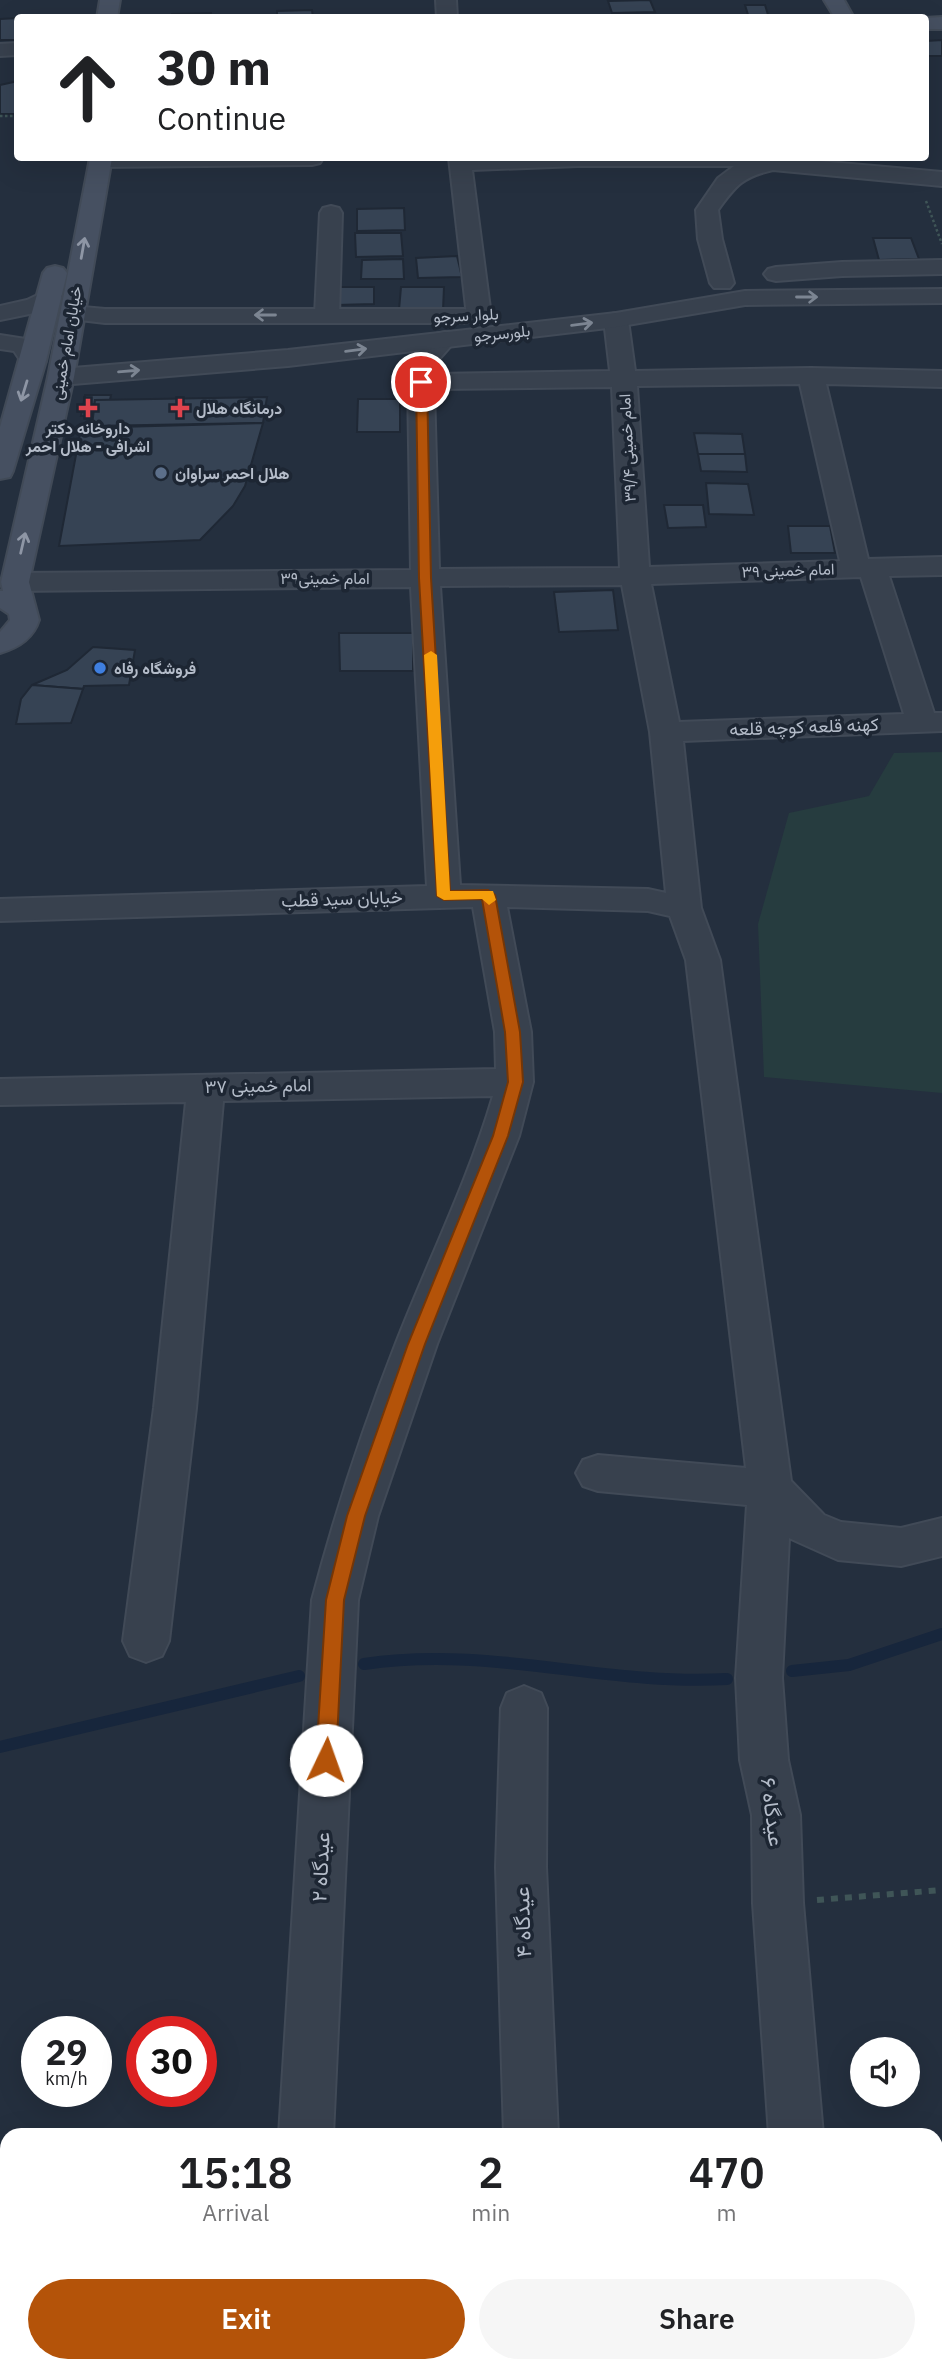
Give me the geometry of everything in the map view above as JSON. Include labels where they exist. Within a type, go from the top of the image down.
[{"type":"main road","points":[[71,195],[91,161]]},
{"type":"main road","name":"خیابان امام خمینی","points":[[3,646],[24,625],[26,617],[12,597],[61,377],[93,161]]},
{"type":"main road","name":"خیابان امام خمینی","points":[[0,471],[33,361],[60,246]]},
{"type":"street","points":[[461,161],[478,316]]},
{"type":"street","points":[[782,161],[743,170],[726,183],[708,210],[710,239],[726,291],[795,272],[942,267]]},
{"type":"street","points":[[794,161],[942,179]]},
{"type":"street","points":[[327,315],[331,213]]},
{"type":"street","name":"بلورسرجو","points":[[61,377],[288,358],[445,339],[726,291],[942,296]]},
{"type":"street","points":[[10,312],[35,306],[50,296]]},
{"type":"street","name":"بلوار سرجو","points":[[72,313],[105,316],[478,316],[612,311]]},
{"type":"street","name":"امام خمینی ۳۹/۴","points":[[612,311],[624,380],[635,576],[666,732],[684,908]]},
{"type":"street","points":[[7,342],[21,335],[24,318],[10,312]]},
{"type":"street","points":[[444,896],[425,578],[421,365],[445,339]]},
{"type":"street","points":[[7,342],[28,349],[33,361]]},
{"type":"street","points":[[421,382],[811,376],[942,379]]},
{"type":"street","points":[[811,376],[864,567],[932,722]]},
{"type":"street","name":"امام خمینی ۳۹","points":[[635,576],[942,566]]},
{"type":"street","name":"امام خمینی۳۹","points":[[12,597],[425,578],[635,576]]},
{"type":"street","name":"کهنه قلعه کوچه قلعه","points":[[666,732],[932,722]]},
{"type":"street","name":"خیابان سید قطب","points":[[0,910],[488,895],[648,900],[684,908]]},
{"type":"street","name":"عیدگاه ۲","points":[[306,2128],[335,1600],[356,1516],[416,1344],[500,1136],[515,1082],[513,1032],[488,895]]},
{"type":"street","name":"عیدگاه ۶","points":[[684,908],[703,960],[770,1489],[759,1678],[764,1759],[776,1815],[778,1903],[795,2128]]},
{"type":"street","name":"امام خمینی ۳۷","points":[[0,1092],[515,1082]]},
{"type":"street","points":[[146,1641],[175,1408],[206,1087]]},
{"type":"street","points":[[598,1473],[770,1489],[808,1528],[838,1541],[901,1547],[942,1537]]},
{"type":"street","name":"عیدگاه ۴","points":[[524,1708],[521,1867],[531,2128]]},
{"type":"path","points":[[917,177],[942,244]]},
{"type":"path","points":[[778,1903],[942,1890]]},
{"type":"green space","points":[[942,752],[942,1093],[764,1077],[758,924],[789,813],[869,796],[894,753]]},
{"type":"building","points":[[650,0],[655,12],[612,13],[608,1]]},
{"type":"building","points":[[745,5],[765,5],[768,14],[748,14]]},
{"type":"building","points":[[312,10],[312,14],[277,14],[277,11]]},
{"type":"building","points":[[14,18],[14,40],[0,40],[0,19]]},
{"type":"building","points":[[942,40],[942,56],[929,56],[929,41]]},
{"type":"building","points":[[14,82],[14,114],[0,114],[0,85]]},
{"type":"building","points":[[404,208],[405,230],[357,231],[357,209]]},
{"type":"building","points":[[355,233],[401,233],[403,256],[356,257]]},
{"type":"building","points":[[873,238],[911,238],[919,259],[879,260]]},
{"type":"building","points":[[457,256],[462,277],[418,278],[416,258]]},
{"type":"building","points":[[403,259],[404,279],[361,279],[362,260]]},
{"type":"building","points":[[337,287],[374,287],[374,304],[336,305]]},
{"type":"building","points":[[401,287],[444,287],[443,310],[399,310]]},
{"type":"building","name":"داروخانه دکتر اشرافی - هلال احمر","points":[[85,395],[111,395],[110,400],[95,400],[93,416],[81,416]]},
{"type":"building","name":"درمانگاه هلال","points":[[267,397],[263,423],[92,426],[95,400]]},
{"type":"building","points":[[358,399],[400,399],[400,432],[357,432]]},
{"type":"building","name":"هلال احمر سراوان","points":[[263,423],[245,486],[233,506],[200,540],[59,546],[81,428]]},
{"type":"building","points":[[694,433],[742,434],[745,454],[698,454]]},
{"type":"building","points":[[698,454],[745,454],[747,472],[701,471]]},
{"type":"building","points":[[706,483],[748,484],[754,515],[709,514]]},
{"type":"building","points":[[664,505],[703,505],[706,527],[668,528]]},
{"type":"building","points":[[788,526],[830,526],[835,553],[791,553]]},
{"type":"building","points":[[613,590],[618,630],[559,632],[554,592]]},
{"type":"building","points":[[339,633],[413,633],[413,671],[340,671]]},
{"type":"building","points":[[93,647],[135,650],[129,685],[84,686],[83,689],[32,685],[67,670]]},
{"type":"building","points":[[32,685],[83,689],[71,723],[16,724],[21,699]]},
{"type":"waterway","points":[[792,1671],[849,1665],[942,1634]]},
{"type":"waterway","points":[[364,1664],[411,1659],[457,1659],[635,1677],[727,1679]]},
{"type":"waterway","points":[[0,1747],[299,1676]]},
{"type":"slow traffic","points":[[431,655],[444,896],[488,895],[489,900]]},
{"type":"place","name":"داروخانه دکتر اشرافی - هلال احمر","points":[[88,408]]},
{"type":"place","name":"درمانگاه هلال","points":[[180,408]]},
{"type":"place","name":"هلال احمر سراوان","points":[[161,473]]},
{"type":"place","name":"فروشگاه رفاه","points":[[100,668]]},
{"type":"route","points":[[326,1760],[335,1600],[356,1516],[416,1344],[500,1136],[515,1082],[513,1032],[488,895],[444,896],[425,578],[421,382]]}]
